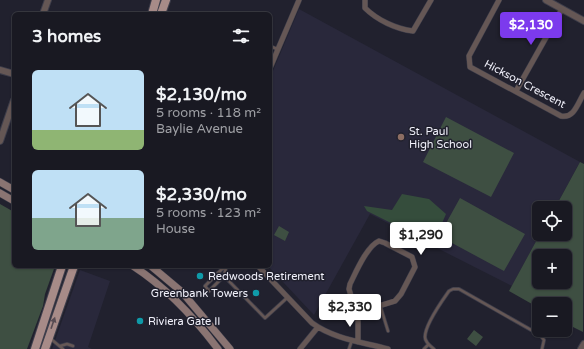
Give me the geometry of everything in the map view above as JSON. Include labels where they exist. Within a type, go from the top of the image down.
[{"type":"main road","points":[[153,12],[156,0]]},
{"type":"main road","points":[[162,12],[166,0]]},
{"type":"main road","points":[[0,182],[12,189]]},
{"type":"main road","points":[[0,193],[12,200]]},
{"type":"main road","points":[[35,349],[61,268]]},
{"type":"main road","points":[[45,349],[73,268]]},
{"type":"main road","points":[[136,268],[157,283],[181,304],[218,349]]},
{"type":"main road","points":[[153,268],[182,292],[230,349]]},
{"type":"street","points":[[44,12],[48,0]]},
{"type":"street","points":[[272,62],[299,0]]},
{"type":"street","points":[[365,0],[365,8],[372,15],[402,30],[413,31],[431,0]]},
{"type":"street","name":"Hickson Crescent","points":[[499,0],[469,56],[468,62],[470,67],[560,116],[566,117],[572,115],[584,93]]},
{"type":"street","points":[[546,0],[584,22]]},
{"type":"street","points":[[516,91],[562,10]]},
{"type":"street","points":[[0,70],[12,73]]},
{"type":"street","points":[[0,141],[12,106]]},
{"type":"street","points":[[356,313],[394,301],[401,294],[415,267],[412,258],[385,243],[379,241],[373,243],[350,284],[349,289],[358,321],[358,342]]},
{"type":"street","points":[[260,268],[318,327],[325,332],[388,349]]},
{"type":"street","points":[[300,349],[318,327]]},
{"type":"street","points":[[581,349],[584,344]]},
{"type":"lane","points":[[272,47],[278,50]]},
{"type":"lane","points":[[225,268],[205,286],[209,291],[224,276],[227,268]]},
{"type":"lane","points":[[224,276],[265,318],[288,297]]},
{"type":"lane","points":[[434,349],[428,345],[425,337],[428,326],[449,291],[453,289],[459,289],[540,335],[544,340],[542,349]]},
{"type":"lane","points":[[326,312],[354,304]]},
{"type":"lane","points":[[380,305],[388,332]]},
{"type":"lane","points":[[48,338],[64,349]]},
{"type":"lane","points":[[349,349],[352,340]]},
{"type":"lane","points":[[60,346],[67,344],[73,346]]},
{"type":"lane","points":[[424,349],[428,345]]},
{"type":"shaded area","name":"St. Paul High School","points":[[299,9],[580,162],[559,201],[532,201],[532,241],[536,241],[512,286],[370,214],[314,315],[270,268],[272,268],[272,73]]},
{"type":"shaded area","points":[[80,270],[110,281],[88,347],[92,349],[52,349]]},
{"type":"green space","points":[[446,117],[514,153],[491,197],[423,162]]},
{"type":"green space","points":[[580,162],[584,164],[583,332],[572,326],[572,297],[532,297],[532,304],[509,291],[536,241],[572,241],[572,201],[559,201]]},
{"type":"green space","points":[[402,194],[429,199],[446,214],[433,244],[367,211],[364,206],[392,210]]},
{"type":"green space","points":[[460,198],[525,234],[504,271],[439,236]]},
{"type":"green space","points":[[0,204],[12,211],[12,268],[54,268],[45,294],[43,306],[27,349],[0,349]]},
{"type":"green space","points":[[279,226],[289,232],[285,241],[274,235]]},
{"type":"green space","points":[[474,330],[483,337],[476,346],[467,339]]},
{"type":"place","name":"St. Paul High School","points":[[401,137]]},
{"type":"place","name":"Redwoods Retirement","points":[[200,276]]},
{"type":"place","name":"Greenbank Towers","points":[[256,293]]},
{"type":"place","name":"Riviera Gate II","points":[[140,321]]}]
